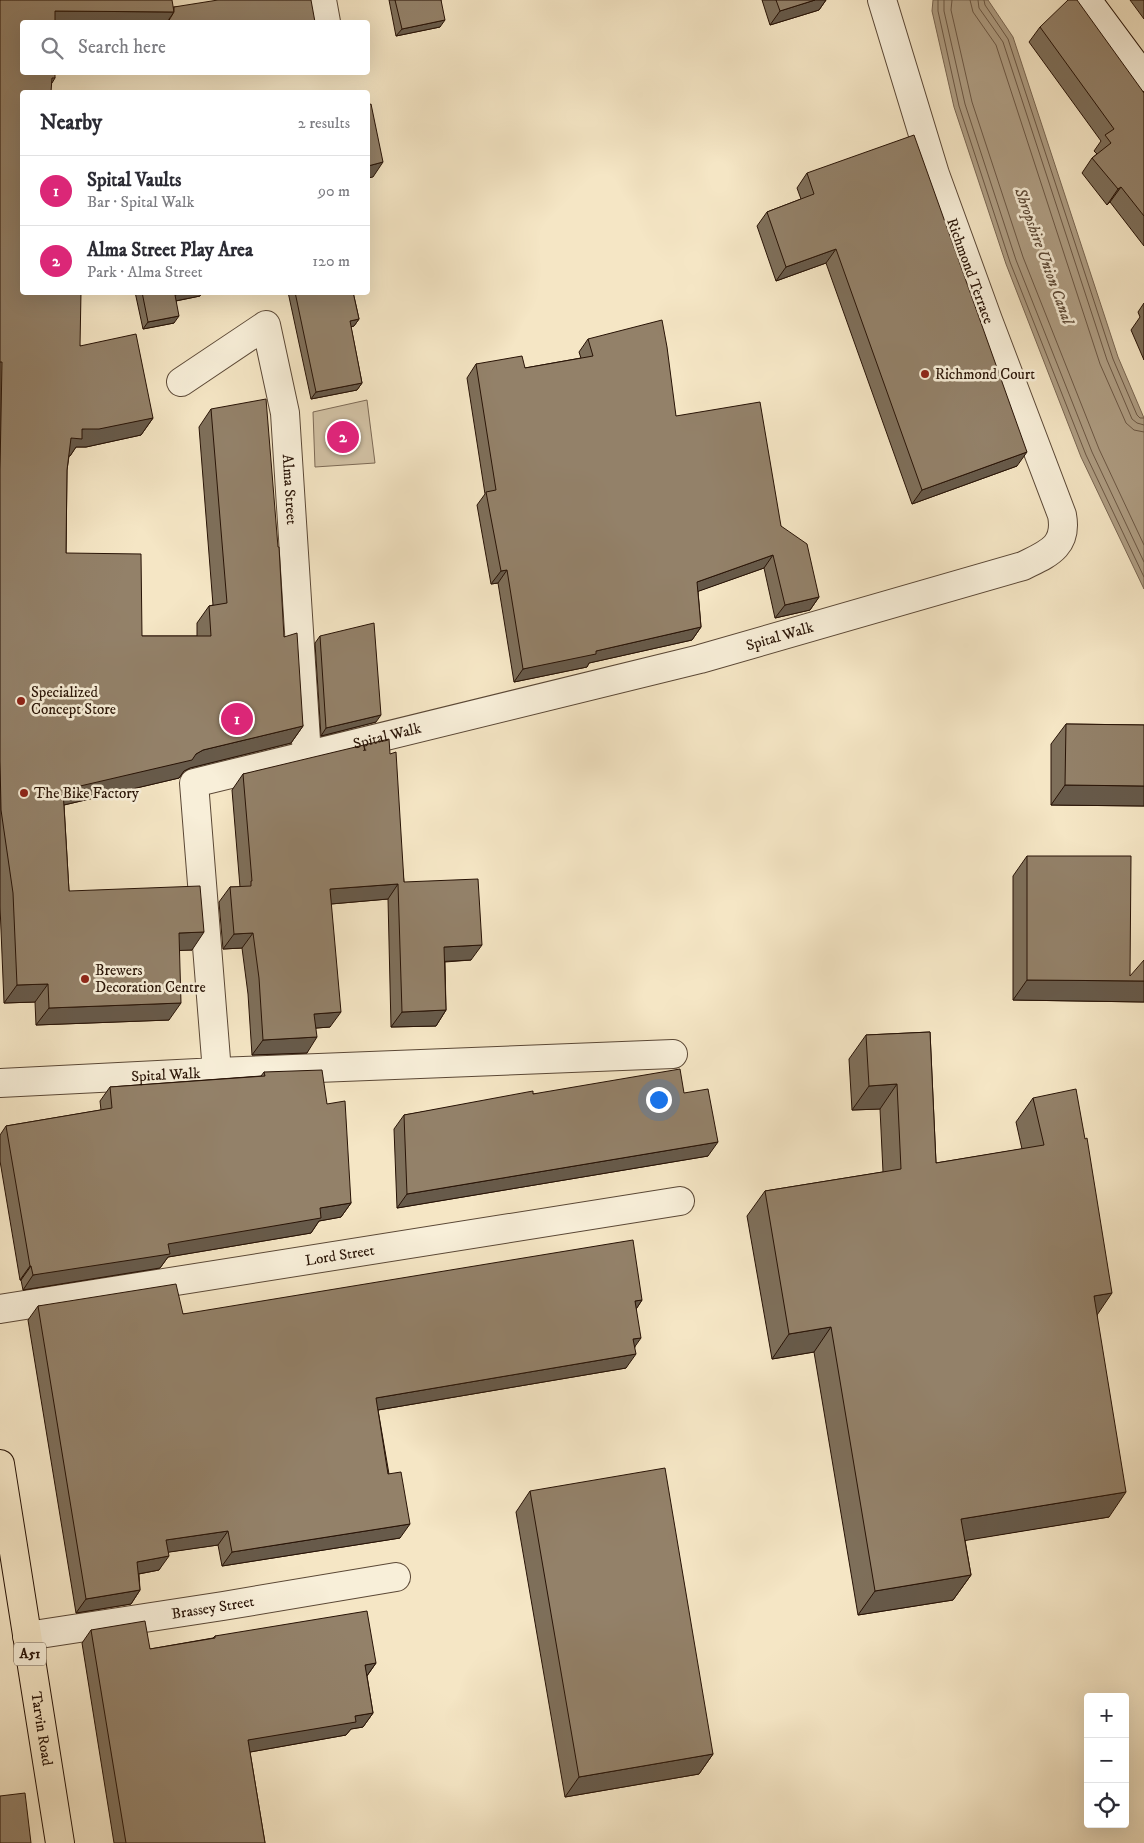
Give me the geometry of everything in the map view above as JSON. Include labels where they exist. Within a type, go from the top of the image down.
[{"type":"highway","name":"Tarvin Road","points":[[0,1464],[60,1843]]},
{"type":"street","points":[[322,0],[326,20]]},
{"type":"street","name":"Richmond Terrace","points":[[882,0],[935,174],[1062,515],[1064,527],[1061,538]]},
{"type":"street","points":[[1087,0],[1144,76]]},
{"type":"street","name":"Alma Street","points":[[181,382],[266,326],[285,413],[306,756]]},
{"type":"street","name":"Spital Walk","points":[[0,1083],[216,1072],[194,783],[700,659],[1023,566],[1051,552],[1061,538]]},
{"type":"street","points":[[216,1072],[673,1054]]},
{"type":"street","name":"Lord Street","points":[[0,1309],[680,1200]]},
{"type":"street","name":"Brassey Street","points":[[27,1636],[396,1577]]},
{"type":"shaded area","points":[[367,400],[375,463],[315,467],[313,412]]},
{"type":"water","name":"Shropshire Union Canal","points":[[933,0],[988,0],[1013,37],[1118,357],[1144,418],[1144,589],[1081,457],[1006,264],[954,107],[932,11]]},
{"type":"building","points":[[0,0],[172,0],[174,12],[55,11],[55,20],[20,20],[20,75],[55,75],[55,78],[52,78],[51,90],[20,90],[20,295],[81,295],[80,346],[136,334],[153,418],[99,429],[82,429],[82,439],[71,438],[67,470],[66,553],[141,554],[142,636],[211,636],[209,606],[227,603],[211,409],[266,399],[279,547],[284,637],[297,633],[303,726],[203,750],[196,754],[192,760],[63,790],[69,891],[200,886],[204,932],[179,933],[181,1003],[49,1008],[48,984],[17,985],[13,893],[1,810],[0,469],[2,362],[0,362]]},
{"type":"building","points":[[218,0],[311,0],[315,20],[169,20],[174,12],[174,7]]},
{"type":"building","points":[[395,0],[441,0],[445,20],[402,29]]},
{"type":"building","points":[[776,0],[815,0],[780,11]]},
{"type":"building","points":[[1068,0],[1077,0],[1144,93],[1144,216],[1121,187],[1118,189],[1092,158],[1111,143],[1105,135],[1114,129],[1040,27]]},
{"type":"building","points":[[370,104],[383,162],[370,165]]},
{"type":"building","name":"Richmond Court","points":[[914,135],[1027,452],[922,490],[836,249],[786,267],[767,212],[814,194],[807,173]]},
{"type":"building","points":[[143,295],[175,295],[179,316],[148,322]]},
{"type":"building","points":[[296,295],[354,295],[359,319],[350,321],[362,383],[316,392]]},
{"type":"building","points":[[662,320],[676,416],[760,402],[781,526],[807,544],[819,597],[785,605],[773,555],[697,582],[701,627],[596,651],[596,654],[523,669],[507,570],[501,571],[486,492],[496,490],[476,364],[522,356],[525,368],[593,356],[588,339]]},
{"type":"building","points":[[374,623],[381,715],[326,728],[320,636]]},
{"type":"building","points":[[1066,724],[1144,725],[1144,786],[1065,785]]},
{"type":"building","points":[[389,739],[390,754],[396,752],[404,882],[478,879],[482,945],[444,947],[446,1010],[402,1012],[398,884],[330,889],[341,1012],[314,1014],[317,1037],[263,1040],[259,978],[253,933],[234,934],[230,887],[251,886],[252,881],[243,774]]},
{"type":"building","points":[[1027,856],[1131,856],[1130,976],[1144,960],[1144,981],[1027,980]]},
{"type":"building","points":[[930,1032],[936,1163],[1044,1145],[1033,1098],[1076,1089],[1085,1139],[1087,1138],[1112,1293],[1094,1296],[1126,1492],[961,1519],[971,1575],[875,1591],[831,1327],[789,1334],[765,1191],[901,1169],[897,1084],[869,1086],[866,1035]]},
{"type":"building","points":[[680,1069],[684,1093],[708,1089],[718,1142],[407,1194],[404,1115],[533,1091],[533,1094]]},
{"type":"building","points":[[322,1070],[327,1104],[345,1101],[351,1203],[320,1208],[321,1218],[168,1244],[170,1254],[33,1275],[6,1126],[112,1108],[110,1087],[265,1076],[264,1072]]},
{"type":"building","points":[[633,1240],[642,1300],[635,1301],[641,1338],[633,1339],[636,1354],[376,1398],[388,1474],[401,1472],[410,1524],[232,1552],[228,1531],[166,1540],[169,1556],[137,1562],[140,1590],[86,1599],[38,1306],[176,1284],[183,1314]]},
{"type":"building","points":[[665,1468],[713,1754],[579,1777],[530,1491]]},
{"type":"building","points":[[367,1611],[376,1663],[365,1665],[373,1713],[355,1716],[356,1722],[248,1740],[265,1843],[126,1843],[91,1630],[145,1621],[150,1649],[215,1638],[215,1636]]},
{"type":"building","points":[[25,1793],[31,1843],[0,1843],[0,1796]]},
{"type":"place","name":"Richmond Court","points":[[925,374]]},
{"type":"place","name":"Alma Street Play Area","points":[[343,437]]},
{"type":"place","name":"Specialized Concept Store","points":[[21,701]]},
{"type":"place","name":"Spital Vaults","points":[[237,719]]},
{"type":"place","name":"The Bike Factory","points":[[24,793]]},
{"type":"place","name":"Brewers Decoration Centre","points":[[85,979]]}]
